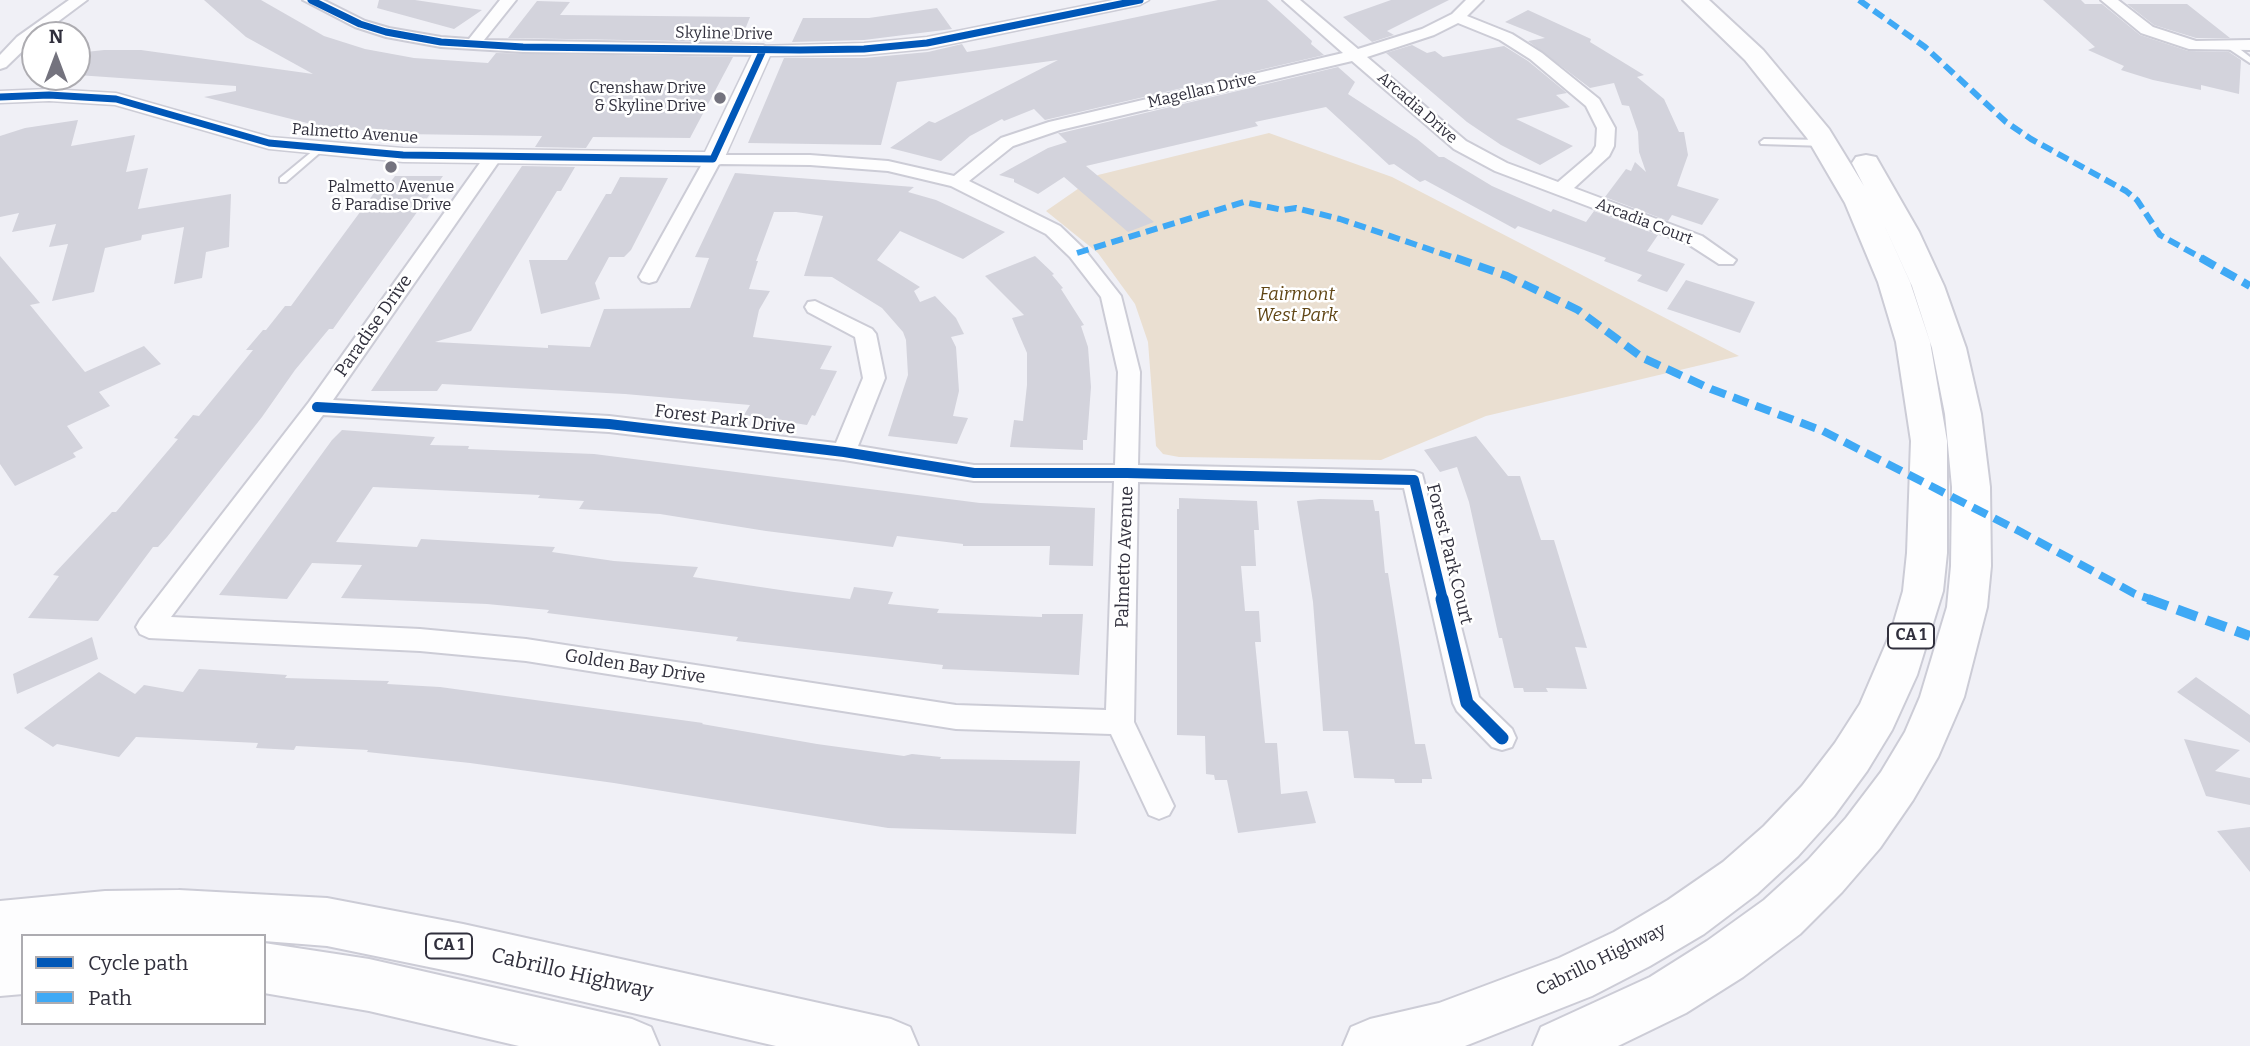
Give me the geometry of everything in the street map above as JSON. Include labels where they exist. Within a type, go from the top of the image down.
[{"type":"highway","name":"Cabrillo Highway","points":[[1370,1046],[1439,1029],[1507,1005],[1632,949],[1686,917],[1740,878],[1781,841],[1818,801],[1876,718],[1896,676],[1923,591],[1930,514],[1929,441],[1913,342],[1894,282],[1860,203],[1825,143],[1780,84],[1737,38],[1695,0]]},
{"type":"highway","name":"CA 1","points":[[1560,1046],[1668,995],[1725,959],[1782,917],[1825,876],[1863,832],[1897,786],[1922,743],[1942,697],[1967,607],[1973,527],[1969,450],[1949,348],[1924,276],[1890,205],[1847,135],[1787,63],[1720,0]]},
{"type":"highway","name":"Cabrillo Highway","points":[[0,925],[105,915],[179,914],[327,922],[463,949],[891,1046]]},
{"type":"highway","points":[[266,968],[369,985],[632,1046]]},
{"type":"highway","points":[[0,971],[21,969]]},
{"type":"street","points":[[0,64],[23,40],[79,0]]},
{"type":"street","name":"Skyline Drive","points":[[311,0],[341,17],[386,32],[472,45],[763,50],[864,49],[927,43],[1140,0]]},
{"type":"street","points":[[472,45],[508,0]]},
{"type":"street","name":"Arcadia Drive","points":[[1291,0],[1460,145],[1500,167],[1560,190]]},
{"type":"street","name":"Magellan Drive","points":[[957,183],[1007,142],[1055,126],[1356,55],[1428,32],[1457,17],[1475,0]]},
{"type":"street","points":[[2109,0],[2147,30],[2195,46],[2250,45]]},
{"type":"street","points":[[1457,17],[1506,37],[1535,56],[1593,103],[1606,128],[1605,146],[1600,156],[1560,190]]},
{"type":"street","points":[[649,277],[713,159],[763,50]]},
{"type":"street","name":"Palmetto Avenue","points":[[0,97],[49,95],[116,99],[269,143],[403,155],[810,160],[888,166],[957,183],[1054,230],[1077,253],[1111,296],[1129,372],[1119,722]]},
{"type":"street","name":"Paradise Drive","points":[[149,626],[317,407],[493,157]]},
{"type":"street","name":"Arcadia Court","points":[[1560,190],[1695,240],[1726,260]]},
{"type":"street","points":[[815,307],[865,334],[874,378],[844,452]]},
{"type":"street","name":"Forest Park Drive","points":[[317,407],[609,424],[844,452],[974,472],[1127,473]]},
{"type":"street","name":"Forest Park Court","points":[[1127,473],[1413,480],[1467,703],[1502,738]]},
{"type":"street","name":"Golden Bay Drive","points":[[149,626],[420,640],[526,650],[956,718],[1119,722]]},
{"type":"street","points":[[1119,722],[1159,806]]},
{"type":"lane","points":[[2229,45],[2250,61]]},
{"type":"lane","points":[[1764,142],[1825,143]]},
{"type":"lane","points":[[283,180],[320,148]]},
{"type":"green space","name":"Fairmont West Park","points":[[1269,133],[1392,177],[1739,356],[1486,416],[1381,460],[1179,457],[1163,454],[1156,446],[1148,342],[1135,304],[1098,253],[1046,211],[1098,175]]},
{"type":"building","points":[[204,0],[261,0],[324,36],[365,49],[414,58],[488,63],[496,53],[733,57],[690,138],[593,137],[586,148],[535,147],[542,136],[401,134],[315,125],[204,97],[236,91],[236,86],[91,76],[91,51],[104,50],[141,50],[313,74],[246,37]]},
{"type":"building","points":[[379,0],[415,0],[482,10],[454,29],[377,8]]},
{"type":"building","points":[[1218,0],[1267,0],[1324,55],[1045,120],[1034,109],[1004,121],[1002,119],[970,136],[941,161],[890,148],[929,121],[935,123],[1058,60],[897,82],[881,145],[748,143],[784,58],[864,58],[928,52],[962,44],[967,52]]},
{"type":"building","points":[[1391,0],[1449,0],[1387,31],[1394,35],[1372,42],[1343,17]]},
{"type":"building","points":[[2043,0],[2081,0],[2085,4],[2102,4],[2140,35],[2188,51],[2229,52],[2241,60],[2239,94],[2201,85],[2201,90],[2121,70],[2124,66],[2088,50],[2095,47]]},
{"type":"building","points":[[537,1],[570,2],[560,15],[750,17],[740,42],[508,38]]},
{"type":"building","points":[[2127,4],[2187,4],[2230,38],[2196,38],[2154,25]]},
{"type":"building","points":[[937,8],[952,29],[864,40],[792,42],[803,18],[869,18]]},
{"type":"building","points":[[1528,10],[1591,39],[1590,42],[1644,75],[1637,77],[1664,99],[1679,132],[1684,132],[1688,155],[1677,186],[1719,199],[1702,225],[1672,215],[1668,221],[1605,197],[1626,169],[1631,171],[1635,162],[1646,172],[1639,152],[1638,132],[1629,106],[1622,105],[1614,83],[1590,88],[1528,41],[1545,38],[1505,22]]},
{"type":"building","points":[[1412,45],[1427,53],[1435,51],[1443,57],[1504,46],[1528,61],[1567,93],[1556,95],[1570,107],[1516,119],[1573,146],[1540,165],[1501,145],[1467,122],[1386,53]]},
{"type":"building","points":[[1338,67],[1355,82],[1348,94],[1417,139],[1439,157],[1444,157],[1492,186],[1551,212],[1553,209],[1586,222],[1594,211],[1658,235],[1647,251],[1685,264],[1667,292],[1637,281],[1642,275],[1604,261],[1606,258],[1518,226],[1515,229],[1425,180],[1420,182],[1394,164],[1389,165],[1326,107],[1255,122],[1258,126],[1086,166],[1154,222],[1128,232],[1064,177],[1038,194],[1014,182],[1014,179],[999,175],[1048,148],[1067,142],[1058,133]]},
{"type":"building","points":[[78,120],[71,146],[135,135],[126,172],[148,168],[138,209],[231,194],[229,247],[206,252],[202,278],[174,284],[184,227],[142,235],[141,240],[105,248],[94,292],[52,301],[68,244],[49,247],[56,224],[12,232],[19,213],[0,217],[0,136],[25,128]]},
{"type":"building","points":[[522,166],[575,167],[561,191],[557,191],[471,331],[435,342],[548,348],[548,345],[590,347],[604,309],[690,308],[709,258],[695,257],[735,173],[914,187],[908,192],[936,200],[1005,232],[963,259],[900,231],[877,260],[920,287],[914,291],[920,302],[935,296],[956,318],[964,334],[951,337],[956,347],[959,391],[953,416],[968,418],[957,444],[888,436],[908,375],[903,332],[882,308],[832,277],[804,276],[823,216],[796,212],[774,212],[749,289],[770,291],[759,310],[753,337],[832,346],[820,369],[837,371],[815,416],[812,415],[807,425],[744,415],[750,405],[625,394],[442,384],[437,391],[371,391]]},
{"type":"building","points":[[395,176],[443,176],[333,329],[329,329],[295,370],[262,417],[167,537],[158,547],[153,547],[98,621],[28,618],[59,576],[53,575],[112,512],[116,512],[178,439],[174,438],[193,415],[199,416],[253,350],[246,350],[285,306],[291,306],[374,193],[382,193]]},
{"type":"building","points":[[620,177],[668,178],[631,250],[624,257],[609,257],[595,283],[600,299],[541,314],[529,260],[567,260],[606,194],[611,194]]},
{"type":"building","points":[[0,256],[40,303],[30,305],[85,372],[144,346],[161,364],[99,392],[110,406],[67,426],[83,448],[73,453],[76,457],[15,486],[0,464]]},
{"type":"building","points":[[1035,256],[1054,274],[1052,275],[1063,288],[1061,289],[1084,325],[1081,326],[1088,347],[1091,387],[1087,440],[1083,440],[1083,450],[1010,447],[1014,420],[1023,421],[1027,385],[1027,353],[1012,318],[1024,315],[985,276]]},
{"type":"building","points":[[1686,280],[1755,302],[1740,333],[1667,309]]},
{"type":"building","points":[[342,430],[435,437],[430,445],[594,454],[980,503],[1095,508],[1093,566],[1049,565],[1050,546],[963,546],[897,536],[893,547],[660,514],[579,509],[584,501],[538,498],[540,495],[373,487],[336,542],[417,547],[421,539],[555,547],[552,552],[614,561],[698,567],[693,577],[794,592],[850,599],[854,587],[893,592],[888,604],[939,609],[937,613],[1042,617],[1042,614],[1083,614],[1079,675],[942,669],[943,665],[736,641],[738,637],[547,613],[549,610],[487,604],[341,598],[362,565],[312,563],[287,599],[219,595]]},
{"type":"building","points":[[1476,436],[1508,476],[1520,476],[1541,540],[1554,540],[1587,648],[1575,647],[1587,689],[1546,688],[1548,692],[1524,692],[1523,688],[1514,688],[1502,638],[1499,638],[1469,502],[1457,467],[1440,472],[1424,450]]},
{"type":"building","points":[[1179,498],[1257,501],[1259,530],[1254,530],[1256,566],[1241,566],[1245,611],[1259,611],[1261,642],[1255,642],[1265,743],[1277,743],[1281,794],[1307,791],[1316,823],[1238,833],[1227,780],[1215,780],[1214,775],[1206,774],[1205,736],[1177,735]]},
{"type":"building","points":[[1373,500],[1375,511],[1379,511],[1385,573],[1388,573],[1415,744],[1425,744],[1432,779],[1422,779],[1422,783],[1354,778],[1348,731],[1323,731],[1313,602],[1297,501]]},
{"type":"building","points":[[92,637],[98,659],[17,694],[13,674]]},
{"type":"building","points":[[199,669],[287,675],[285,678],[389,681],[387,684],[440,687],[703,723],[817,744],[904,756],[912,754],[941,757],[940,759],[1080,761],[1076,834],[888,828],[614,783],[367,752],[368,750],[296,746],[294,750],[256,748],[258,743],[136,737],[119,757],[57,744],[53,747],[24,728],[99,672],[135,694],[144,685],[183,692]]},
{"type":"building","points":[[2196,677],[2250,715],[2250,743],[2177,692]]},
{"type":"building","points":[[2184,739],[2240,750],[2215,771],[2250,778],[2250,805],[2206,796]]},
{"type":"building","points":[[2250,827],[2250,872],[2217,831]]},
{"type":"marked path","points":[[1859,0],[1925,47],[2006,122],[2031,139],[2126,191],[2137,200],[2160,235],[2250,286]]},
{"type":"marked path","points":[[1077,253],[1244,202],[1283,210],[1296,208],[1340,219],[1507,276],[1578,310],[1643,358],[1711,389],[1823,431],[2021,532],[2135,594],[2250,636]]},
{"type":"cycle path","points":[[311,0],[360,24],[386,32],[441,42],[523,47],[800,50],[864,49],[927,43],[1140,0]]},
{"type":"cycle path","points":[[0,97],[49,95],[116,99],[269,143],[403,155],[713,159],[763,50]]},
{"type":"cycle path","points":[[317,407],[609,424],[844,452],[974,473],[1127,473],[1414,480],[1467,703],[1502,738]]},
{"type":"place","name":"Crenshaw Drive & Skyline Drive","points":[[720,98]]},
{"type":"place","name":"Palmetto Avenue & Paradise Drive","points":[[391,167]]}]
